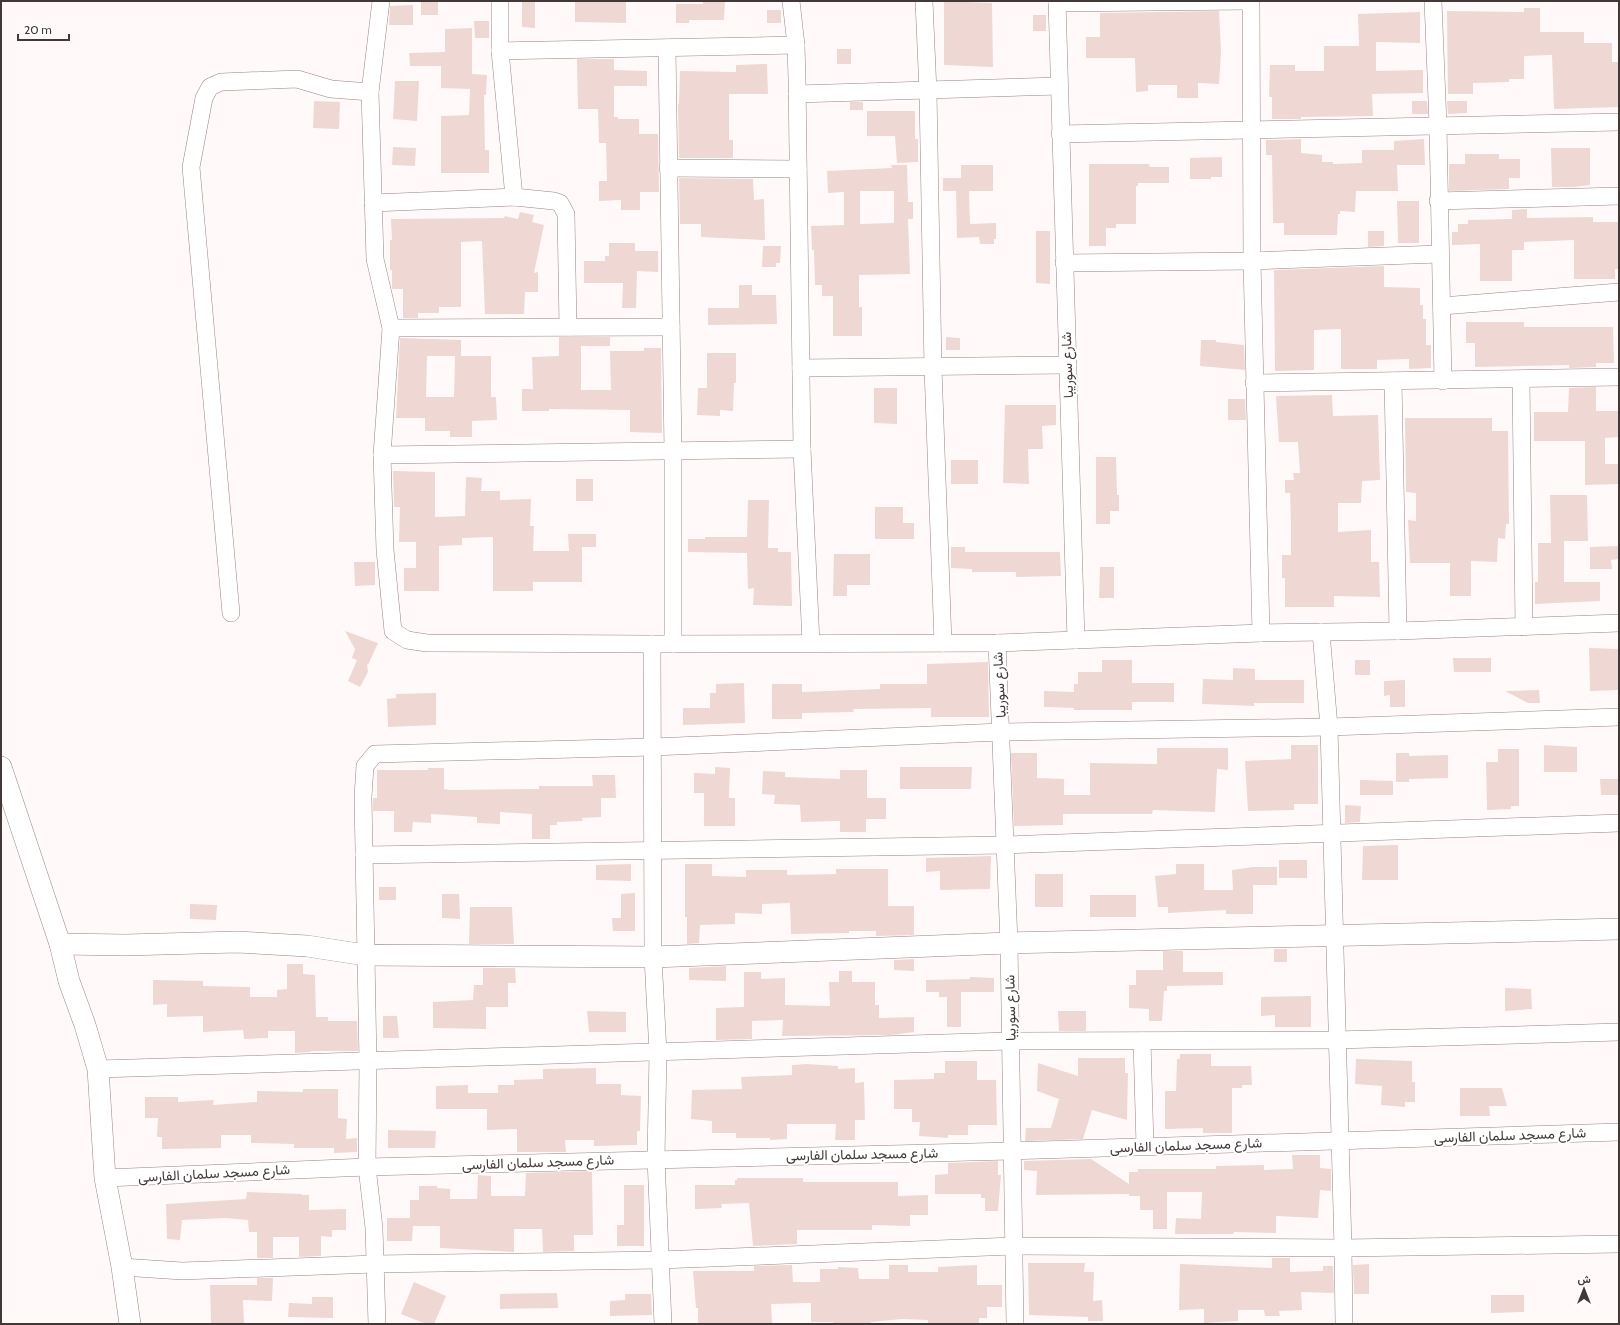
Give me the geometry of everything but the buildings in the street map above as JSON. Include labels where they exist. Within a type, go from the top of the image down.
[{"type":"street","points":[[381,1],[370,92],[375,260],[392,328],[382,455],[385,550],[393,631],[414,642],[652,644],[997,643]]},
{"type":"street","points":[[500,1],[500,51],[514,196]]},
{"type":"street","points":[[791,1],[796,45],[802,449],[811,643]]},
{"type":"street","points":[[924,1],[928,92],[933,368],[943,643]]},
{"type":"street","points":[[1057,2],[1248,1]]},
{"type":"street","points":[[1251,1],[1252,261],[1261,633]]},
{"type":"street","points":[[1433,1],[1438,125],[1439,254],[1444,381]]},
{"type":"street","name":"شارع سوريبا","points":[[1015,1324],[1009,943],[997,643],[1076,640],[1057,2]]},
{"type":"street","points":[[500,51],[796,45]]},
{"type":"street","points":[[667,48],[673,451],[673,644]]},
{"type":"street","points":[[231,613],[191,167],[204,98],[210,87],[222,82],[297,79],[331,89],[370,92]]},
{"type":"street","points":[[797,94],[928,92],[1059,86]]},
{"type":"street","points":[[1060,134],[1619,122]]},
{"type":"street","points":[[668,168],[798,169]]},
{"type":"street","points":[[373,203],[514,196],[560,203],[566,214],[568,327]]},
{"type":"street","points":[[1438,201],[1619,196]]},
{"type":"street","points":[[1064,263],[1252,261],[1439,254]]},
{"type":"street","points":[[1442,306],[1619,292]]},
{"type":"street","points":[[392,328],[671,327]]},
{"type":"street","points":[[801,368],[933,368],[1068,365]]},
{"type":"street","points":[[1254,383],[1521,380],[1619,377]]},
{"type":"street","points":[[1521,380],[1524,628]]},
{"type":"street","points":[[1393,381],[1398,631]]},
{"type":"street","points":[[382,455],[802,449]]},
{"type":"street","points":[[1076,640],[1261,633],[1524,628],[1619,623]]},
{"type":"street","points":[[1321,632],[1329,727],[1330,833],[1340,1139],[1344,1324]]},
{"type":"street","points":[[652,644],[653,957],[658,1053],[656,1158],[663,1324]]},
{"type":"street","points":[[377,1324],[374,1228],[367,1166],[368,1062],[364,855],[365,766],[375,754],[653,747],[1001,732],[1329,727],[1619,717]]},
{"type":"street","points":[[1,767],[60,944],[69,981],[85,1025],[98,1069],[105,1178],[122,1267],[130,1324]]},
{"type":"street","points":[[364,855],[652,852],[1005,845],[1268,837],[1330,833],[1619,823]]},
{"type":"street","points":[[60,944],[275,944],[307,946],[366,955],[653,957],[1009,943],[1619,929]]},
{"type":"street","points":[[98,1069],[368,1062],[1010,1041],[1336,1040],[1619,1032]]},
{"type":"street","points":[[1142,1041],[1145,1146]]},
{"type":"street","name":"شارع مسجد سلمان الفارسى","points":[[105,1178],[367,1166],[656,1158],[1012,1151],[1340,1139],[1619,1132]]},
{"type":"street","points":[[122,1267],[182,1271],[375,1264],[660,1260],[1013,1246],[1343,1248],[1619,1244]]}]
